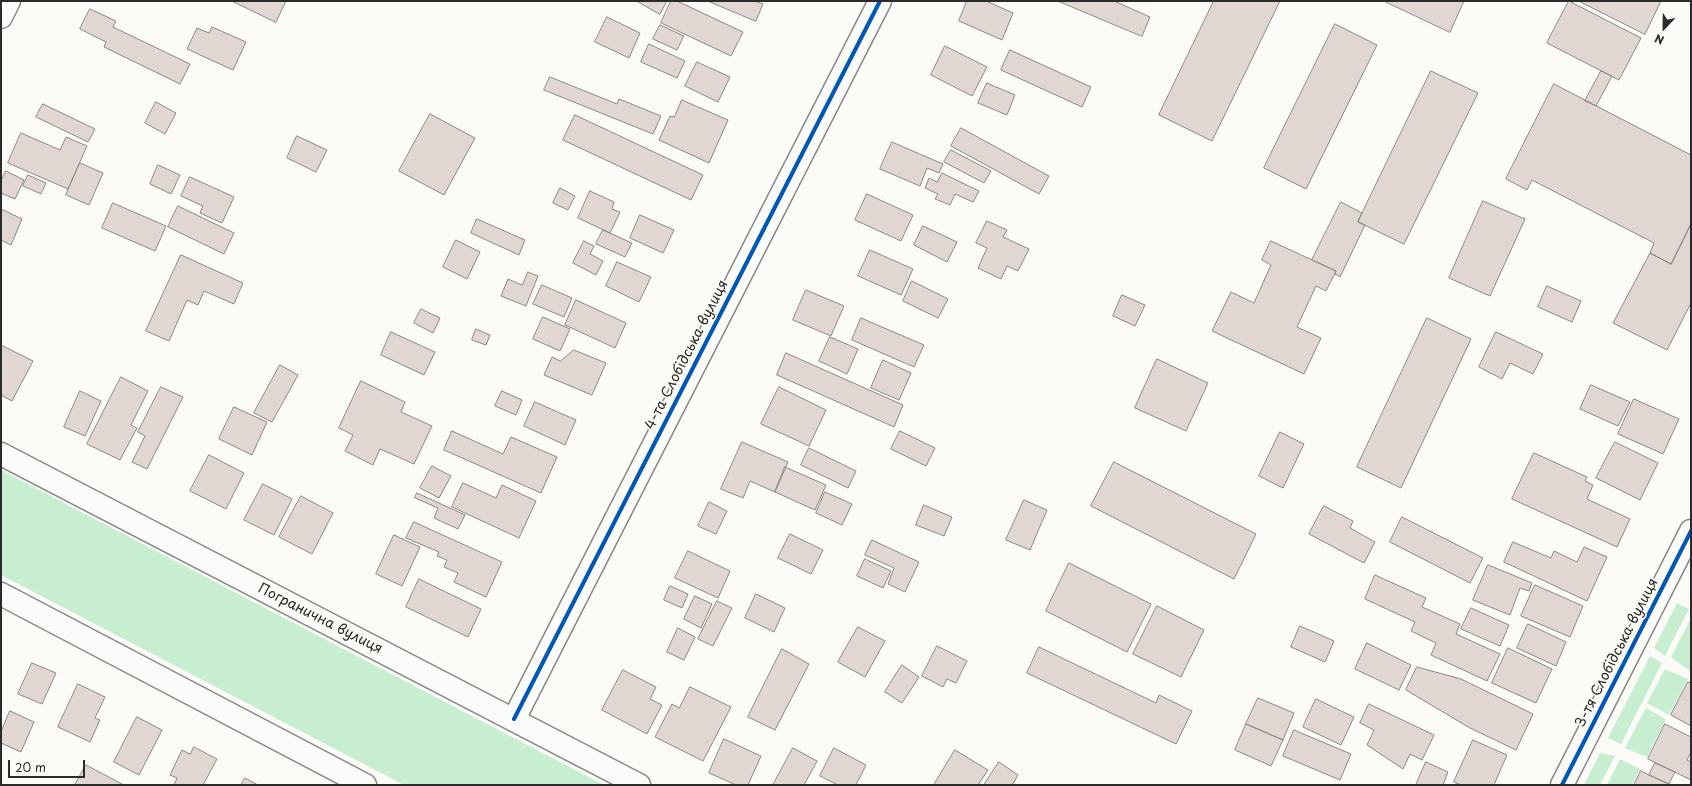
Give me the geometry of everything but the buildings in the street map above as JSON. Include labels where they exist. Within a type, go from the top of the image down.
[{"type":"main road","points":[[1,17],[9,1]]},
{"type":"main road","name":"4-та Слобідська вулиця","points":[[514,719],[880,1]]},
{"type":"main road","name":"Погранична вулиця","points":[[1,454],[639,785]]},
{"type":"main road","name":"3-тя Слобідська вулиця","points":[[1562,785],[1691,531]]},
{"type":"main road","points":[[1,594],[365,785]]},
{"type":"green space","points":[[1,470],[604,785],[404,785],[1,575]]},
{"type":"green space","points":[[1677,603],[1689,609],[1665,656],[1654,648]]},
{"type":"green space","points":[[1691,618],[1691,672],[1671,657]]},
{"type":"green space","points":[[1650,656],[1662,663],[1621,744],[1608,738]]},
{"type":"green space","points":[[1665,669],[1688,679],[1669,715],[1647,703]]},
{"type":"green space","points":[[1646,708],[1666,719],[1647,757],[1625,748]]},
{"type":"green space","points":[[1600,753],[1615,756],[1600,785],[1584,785]]},
{"type":"green space","points":[[1620,759],[1640,769],[1632,785],[1607,785]]},
{"type":"cycle path","points":[[514,719],[880,1]]},
{"type":"cycle path","points":[[1562,785],[1691,531]]}]
